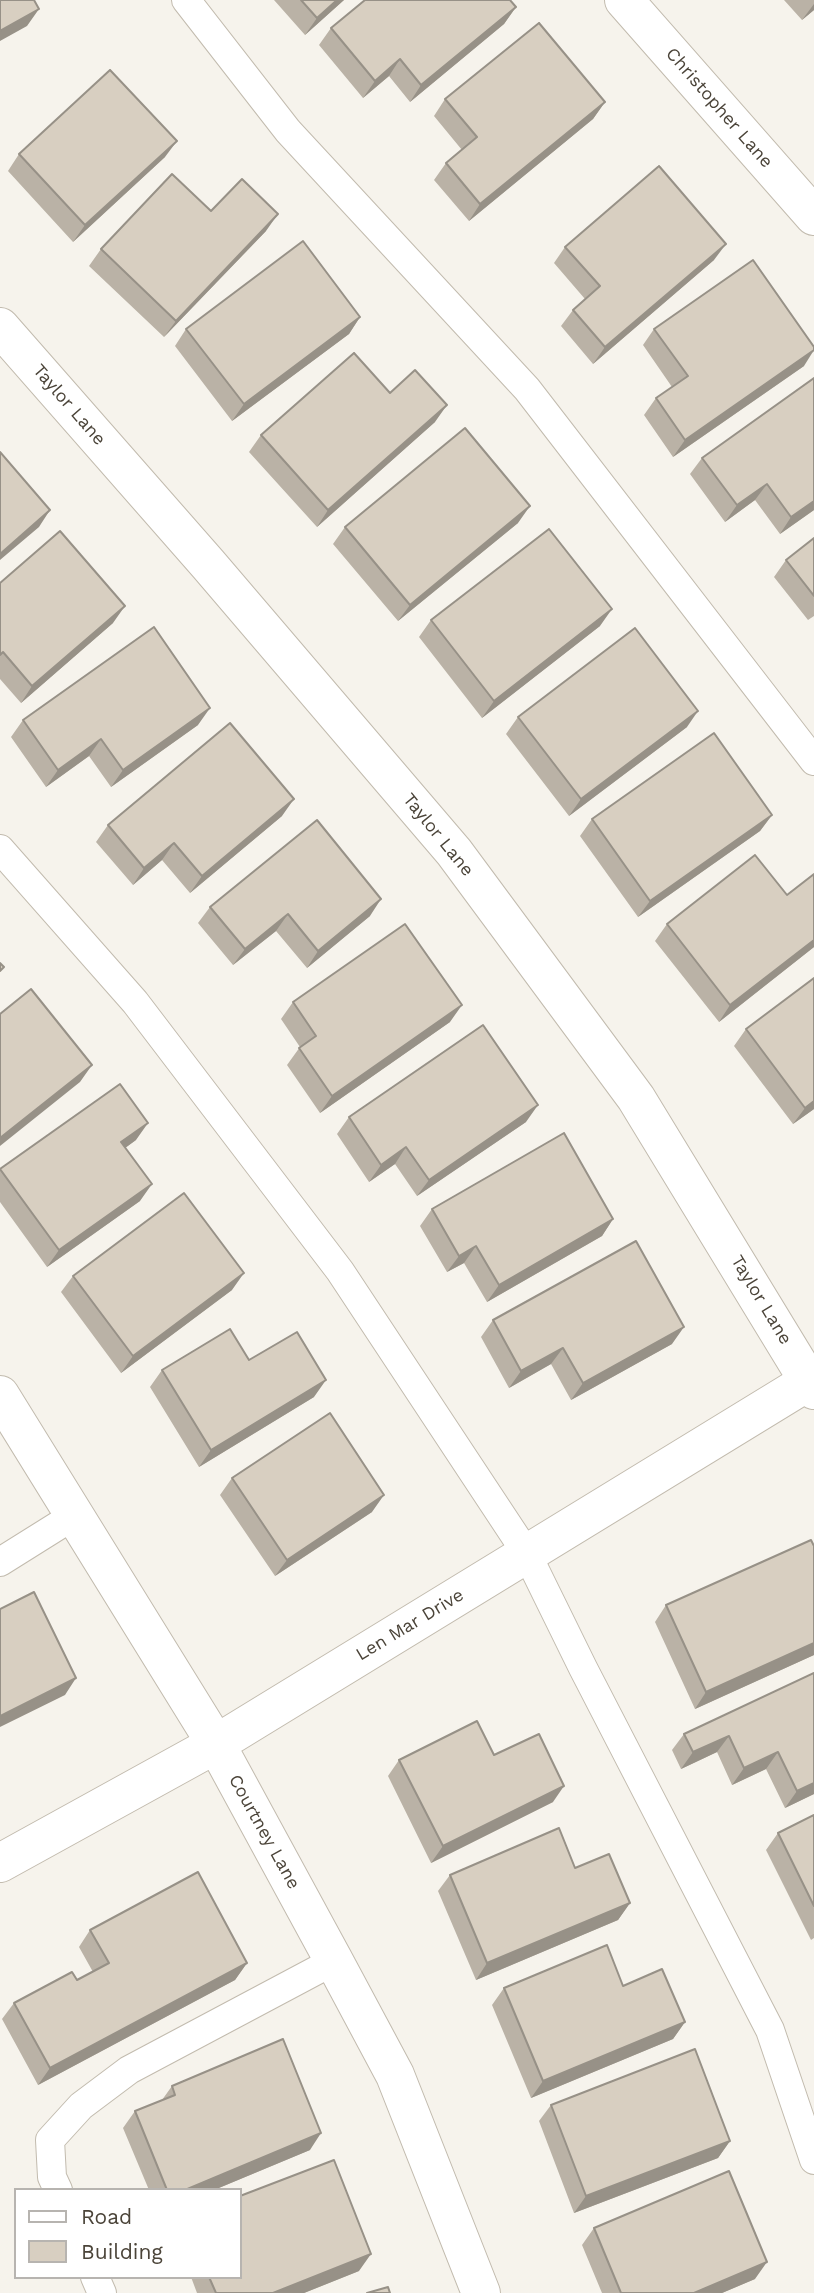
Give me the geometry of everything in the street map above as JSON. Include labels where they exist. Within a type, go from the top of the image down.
[{"type":"street","name":"Christopher Lane","points":[[624,0],[814,216]]},
{"type":"street","name":"Taylor Lane","points":[[0,327],[454,852],[636,1098],[812,1383]]},
{"type":"street","name":"Len Mar Drive","points":[[0,1863],[216,1744],[812,1383]]},
{"type":"street","name":"Courtney Lane","points":[[0,1395],[216,1744],[334,1961],[395,2075],[481,2293]]},
{"type":"lane","points":[[186,0],[288,131],[527,389],[814,761]]},
{"type":"lane","points":[[0,849],[135,1002],[340,1271],[527,1554],[769,2030],[814,2160]]},
{"type":"lane","points":[[0,1562],[75,1515]]},
{"type":"lane","points":[[57,2188],[52,2177],[50,2140],[81,2106],[129,2070],[334,1961]]},
{"type":"building","points":[[0,0],[34,0],[39,9],[0,31]]},
{"type":"building","points":[[301,0],[337,0],[317,18]]},
{"type":"building","points":[[365,0],[510,0],[516,7],[421,85],[400,59],[375,81],[331,28]]},
{"type":"building","points":[[539,23],[605,102],[480,204],[446,163],[477,137],[445,99]]},
{"type":"building","points":[[110,70],[177,141],[85,225],[19,154]]},
{"type":"building","points":[[659,166],[726,244],[605,347],[573,310],[600,286],[565,247]]},
{"type":"building","points":[[172,174],[211,211],[242,179],[278,214],[176,321],[101,249]]},
{"type":"building","points":[[303,241],[360,317],[244,404],[186,329]]},
{"type":"building","points":[[753,260],[814,350],[685,440],[656,398],[688,376],[654,329]]},
{"type":"building","points":[[354,353],[390,393],[415,370],[447,405],[328,510],[261,435]]},
{"type":"building","points":[[814,378],[814,501],[791,517],[767,484],[737,505],[702,458]]},
{"type":"building","points":[[465,428],[530,506],[410,605],[345,527]]},
{"type":"building","points":[[0,452],[50,510],[0,554]]},
{"type":"building","points":[[549,529],[612,609],[494,701],[431,620]]},
{"type":"building","points":[[60,531],[125,606],[32,686],[3,652],[0,655],[0,583]]},
{"type":"building","points":[[814,538],[814,596],[786,560]]},
{"type":"building","points":[[154,627],[210,708],[123,770],[101,739],[58,770],[23,720]]},
{"type":"building","points":[[635,628],[698,711],[581,799],[518,717]]},
{"type":"building","points":[[230,723],[294,799],[202,876],[174,843],[144,868],[108,825]]},
{"type":"building","points":[[714,733],[772,815],[650,901],[592,819]]},
{"type":"building","points":[[317,820],[381,899],[318,951],[288,914],[245,949],[210,907]]},
{"type":"building","points":[[755,855],[787,895],[814,874],[814,940],[730,1005],[667,924]]},
{"type":"building","points":[[405,924],[462,1005],[332,1096],[299,1048],[316,1036],[293,1002]]},
{"type":"building","points":[[814,978],[814,1101],[805,1108],[746,1029]]},
{"type":"building","points":[[31,989],[92,1065],[0,1138],[0,1014]]},
{"type":"building","points":[[483,1025],[538,1105],[429,1180],[406,1147],[381,1165],[349,1117]]},
{"type":"building","points":[[120,1084],[148,1123],[121,1142],[152,1184],[59,1250],[0,1169]]},
{"type":"building","points":[[564,1133],[613,1219],[499,1285],[476,1246],[459,1256],[432,1209]]},
{"type":"building","points":[[184,1193],[244,1273],[133,1356],[73,1276]]},
{"type":"building","points":[[636,1241],[684,1327],[583,1383],[563,1348],[521,1371],[493,1320]]},
{"type":"building","points":[[230,1329],[249,1360],[297,1332],[326,1380],[211,1450],[162,1370]]},
{"type":"building","points":[[330,1413],[384,1495],[287,1560],[232,1478]]},
{"type":"building","points":[[811,1540],[814,1546],[814,1643],[706,1692],[666,1605]]},
{"type":"building","points":[[34,1592],[76,1678],[0,1716],[0,1609]]},
{"type":"building","points":[[814,1673],[814,1783],[797,1791],[778,1752],[744,1768],[729,1736],[693,1752],[684,1734]]},
{"type":"building","points":[[477,1721],[494,1755],[539,1734],[564,1786],[443,1846],[399,1760]]},
{"type":"building","points":[[814,1815],[814,1906],[778,1833]]},
{"type":"building","points":[[559,1828],[575,1868],[609,1854],[630,1903],[487,1963],[450,1875]]},
{"type":"building","points":[[198,1872],[247,1963],[50,2068],[14,2003],[72,1972],[77,1980],[109,1963],[90,1930]]},
{"type":"building","points":[[607,1945],[623,1986],[662,1969],[685,2022],[543,2081],[504,1988]]},
{"type":"building","points":[[283,2039],[321,2133],[190,2188],[166,2188],[135,2111],[175,2095],[172,2086]]},
{"type":"building","points":[[695,2049],[730,2141],[586,2196],[551,2105]]},
{"type":"building","points":[[334,2160],[371,2254],[273,2293],[216,2293],[210,2279],[242,2279],[242,2195]]},
{"type":"building","points":[[729,2171],[767,2262],[694,2293],[621,2293],[594,2228]]},
{"type":"building","points":[[388,2287],[390,2293],[367,2293]]}]
